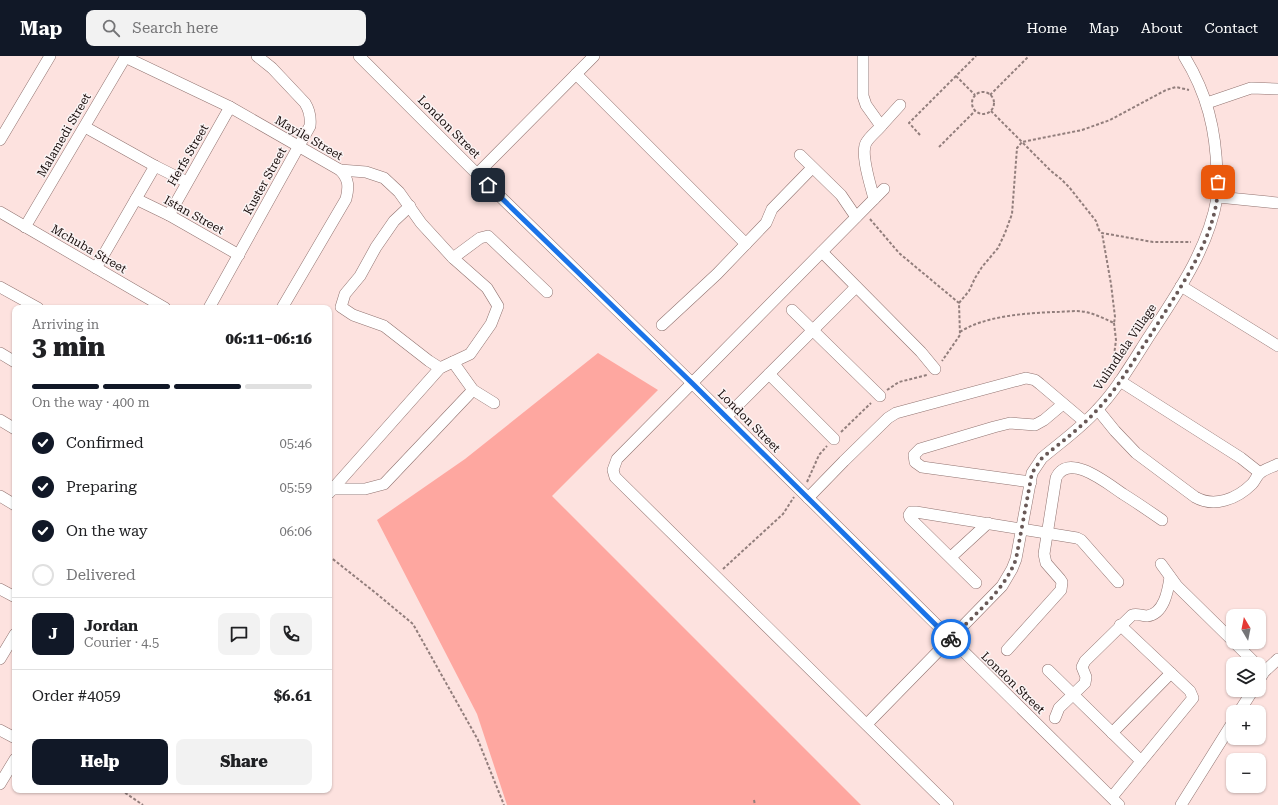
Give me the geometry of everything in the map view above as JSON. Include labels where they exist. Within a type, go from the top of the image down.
[{"type":"street","points":[[0,140],[50,56]]},
{"type":"street","name":"Mayile Street","points":[[126,56],[230,107],[340,170],[345,176],[348,182],[346,199],[284,305]]},
{"type":"street","name":"Malamedi Street","points":[[25,227],[126,56]]},
{"type":"street","name":"Kuster Street","points":[[211,305],[310,126],[311,118],[309,109],[290,86],[257,56]]},
{"type":"street","name":"London Street","points":[[359,56],[477,174],[693,384],[1115,801]]},
{"type":"street","points":[[477,174],[594,56]]},
{"type":"street","points":[[863,56],[863,96],[866,105],[881,126]]},
{"type":"street","name":"Vulindlela Village","points":[[867,724],[1002,586],[1016,559],[1032,473],[1042,458],[1098,410],[1120,381],[1181,286],[1203,244],[1218,197],[1217,154],[1214,131],[1204,98],[1192,70],[1184,56]]},
{"type":"street","points":[[576,74],[746,244]]},
{"type":"street","points":[[1204,98],[1251,88],[1278,89]]},
{"type":"street","points":[[874,199],[864,149],[866,142],[900,105]]},
{"type":"street","name":"Herfs Street","points":[[169,215],[230,107]]},
{"type":"street","name":"Istan Street","points":[[85,127],[187,182]]},
{"type":"street","points":[[800,155],[841,195],[856,217]]},
{"type":"street","name":"Herfs Street","points":[[96,268],[155,166]]},
{"type":"street","points":[[662,325],[746,244],[766,223],[772,209],[812,168]]},
{"type":"street","points":[[332,490],[440,368],[470,354],[491,324],[498,306],[487,288],[453,258],[421,223],[399,192],[384,178],[366,172],[340,170]]},
{"type":"street","points":[[884,189],[693,384],[617,459],[613,467],[613,473],[619,481],[948,805]]},
{"type":"street","points":[[1218,197],[1278,203]]},
{"type":"street","name":"Istan Street","points":[[136,199],[169,215],[238,255]]},
{"type":"street","points":[[410,206],[394,221],[376,247],[360,276],[345,294],[341,307],[353,315],[384,326],[440,368]]},
{"type":"street","name":"Mchuba Street","points":[[0,212],[160,305]]},
{"type":"street","points":[[453,258],[480,238],[488,236],[547,292]]},
{"type":"street","points":[[822,252],[921,352],[935,369]]},
{"type":"street","points":[[1181,286],[1278,346]]},
{"type":"street","points":[[0,287],[33,305]]},
{"type":"street","points":[[726,417],[856,287]]},
{"type":"street","points":[[792,310],[880,396]]},
{"type":"street","points":[[0,354],[12,360]]},
{"type":"street","points":[[453,362],[473,390],[494,403]]},
{"type":"street","points":[[769,374],[834,439]]},
{"type":"street","points":[[808,498],[888,418],[896,413],[1026,378],[1035,380],[1085,422]]},
{"type":"street","points":[[1120,381],[1241,458],[1260,473]]},
{"type":"street","points":[[332,491],[365,489],[384,484],[473,390]]},
{"type":"street","points":[[1031,482],[922,467],[915,462],[914,455],[920,449],[1010,423],[1035,425],[1044,420],[1063,404]]},
{"type":"street","points":[[1098,410],[1136,453],[1199,500],[1216,503],[1234,496],[1253,484],[1260,473],[1278,464]]},
{"type":"street","points":[[0,420],[12,427]]},
{"type":"street","points":[[1007,650],[1061,590],[1062,582],[1045,559],[1047,534],[1056,478],[1058,474],[1066,468],[1078,468],[1094,474],[1162,520]]},
{"type":"street","points":[[0,496],[12,503]]},
{"type":"street","points":[[976,583],[910,518],[909,515],[911,512],[1073,537],[1081,540],[1118,582]]},
{"type":"street","points":[[951,557],[988,523]]},
{"type":"street","points":[[1161,564],[1177,586],[1226,635]]},
{"type":"street","points":[[1055,718],[1059,708],[1082,686],[1086,680],[1082,667],[1083,664],[1120,625],[1132,615],[1150,615],[1158,610],[1166,597],[1170,577]]},
{"type":"street","points":[[0,588],[12,595]]},
{"type":"street","points":[[1115,801],[1141,761],[1193,698],[1190,691],[1120,625]]},
{"type":"street","points":[[0,659],[12,639]]},
{"type":"street","points":[[1240,649],[1247,657]]},
{"type":"street","points":[[1266,667],[1278,659]]},
{"type":"street","points":[[1048,670],[1141,761]]},
{"type":"street","points":[[1112,733],[1171,673]]},
{"type":"street","points":[[0,730],[12,736]]},
{"type":"street","points":[[1181,805],[1226,733]]},
{"type":"street","points":[[0,784],[12,764]]},
{"type":"path","points":[[920,135],[909,123],[976,56]]},
{"type":"path","points":[[990,95],[1029,56]]},
{"type":"path","points":[[956,76],[975,95]]},
{"type":"path","points":[[959,303],[969,291],[982,267],[998,248],[1005,233],[1012,214],[1017,148],[1022,142],[1082,130],[1110,120],[1166,90],[1176,87],[1204,98]]},
{"type":"path","points":[[985,93],[990,95],[993,100],[991,111],[985,114],[980,114],[974,111],[972,100],[975,95],[985,93]]},
{"type":"path","points":[[939,148],[974,111]]},
{"type":"path","points":[[991,111],[1051,171],[1062,179],[1096,221],[1098,230],[1102,233],[1153,242],[1192,242],[1203,244]]},
{"type":"path","points":[[1102,233],[1115,317],[1114,323],[1116,340],[1113,362],[1120,381]]},
{"type":"path","points":[[960,332],[968,326],[979,322],[1034,313],[1075,311],[1086,312],[1114,323]]},
{"type":"path","points":[[332,558],[413,624],[478,740],[504,805]]},
{"type":"path","points":[[125,793],[143,805]]},
{"type":"path","points":[[754,800],[755,805]]},
{"type":"shaded area","points":[[598,353],[658,390],[552,496],[861,805],[507,805],[477,714],[377,520],[465,459]]},
{"type":"way so far","points":[[951,639],[1002,586],[1012,569],[1016,559],[1032,473],[1036,465],[1042,458],[1098,410],[1120,381],[1181,286],[1203,244],[1218,197],[1218,182]]},
{"type":"route","points":[[488,185],[693,384],[951,639]]}]
